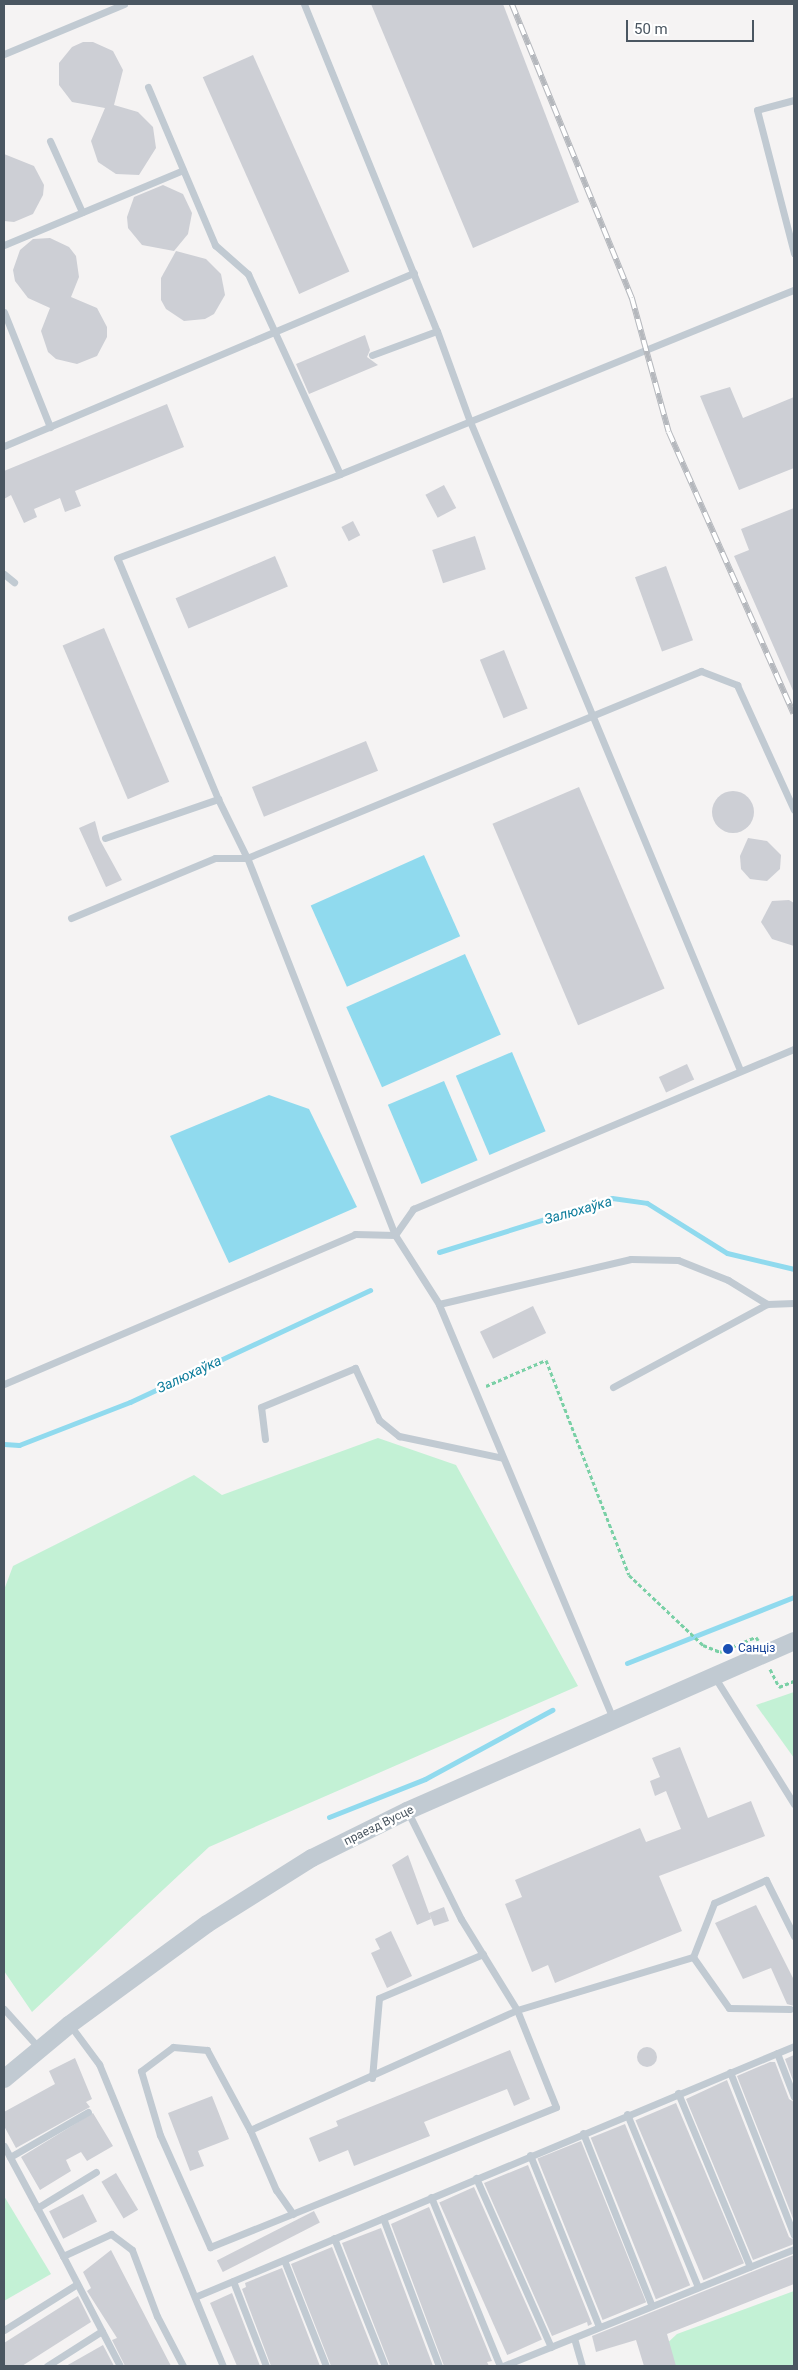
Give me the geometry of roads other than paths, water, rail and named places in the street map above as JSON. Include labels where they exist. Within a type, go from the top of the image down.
[{"type":"street","name":"праезд Вусце","points":[[4,2079],[69,2025],[215,1919],[312,1858],[407,1811],[614,1722],[714,1675],[794,1641]]},
{"type":"lane","points":[[4,54],[124,4]]},
{"type":"lane","points":[[304,4],[414,273],[469,419],[591,716],[740,1070]]},
{"type":"lane","points":[[148,87],[215,245],[248,274],[340,474]]},
{"type":"lane","points":[[794,100],[757,110],[794,253]]},
{"type":"lane","points":[[50,141],[82,212]]},
{"type":"lane","points":[[4,245],[183,170]]},
{"type":"lane","points":[[4,446],[274,334],[414,273]]},
{"type":"lane","points":[[614,1722],[438,1304],[395,1235],[247,858],[218,799],[117,558],[340,474],[469,419],[682,338],[794,290]]},
{"type":"lane","points":[[4,312],[50,428]]},
{"type":"lane","points":[[372,355],[437,331]]},
{"type":"lane","points":[[4,574],[14,582]]},
{"type":"lane","points":[[71,918],[215,858],[247,858],[701,671],[738,685],[794,810]]},
{"type":"lane","points":[[105,838],[218,799]]},
{"type":"lane","points":[[395,1235],[413,1209],[740,1070],[794,1049]]},
{"type":"lane","points":[[4,1384],[355,1234],[395,1235]]},
{"type":"lane","points":[[438,1304],[631,1259],[678,1260],[728,1280],[767,1304]]},
{"type":"lane","points":[[613,1387],[767,1304],[794,1303]]},
{"type":"lane","points":[[265,1440],[261,1407],[355,1368],[378,1420],[399,1436],[503,1458]]},
{"type":"lane","points":[[714,1675],[794,1804]]},
{"type":"lane","points":[[293,2214],[276,2190],[250,2130],[207,2050],[172,2047],[142,2071],[160,2135],[210,2247],[293,2214],[556,2107],[517,2010],[461,1919],[407,1811]]},
{"type":"lane","points":[[693,1957],[714,1903],[766,1880],[794,1936]]},
{"type":"lane","points":[[372,2078],[379,1998],[483,1954]]},
{"type":"lane","points":[[693,1957],[729,2008],[790,2010]]},
{"type":"lane","points":[[250,2130],[372,2078],[517,2010],[693,1957]]},
{"type":"lane","points":[[4,2009],[40,2049]]},
{"type":"lane","points":[[69,2025],[99,2064],[197,2296],[223,2366]]},
{"type":"lane","points":[[197,2296],[627,2114],[794,2046]]},
{"type":"lane","points":[[777,2053],[794,2097]]},
{"type":"lane","points":[[730,2072],[794,2234]]},
{"type":"lane","points":[[678,2093],[750,2267]]},
{"type":"lane","points":[[10,2157],[88,2112]]},
{"type":"lane","points":[[627,2114],[698,2287]]},
{"type":"lane","points":[[583,2133],[652,2306]]},
{"type":"lane","points":[[4,2146],[120,2366]]},
{"type":"lane","points":[[530,2155],[599,2327]]},
{"type":"lane","points":[[37,2208],[96,2172]]},
{"type":"lane","points":[[476,2178],[551,2347]]},
{"type":"lane","points":[[431,2197],[501,2366],[794,2249]]},
{"type":"lane","points":[[382,2218],[439,2366]]},
{"type":"lane","points":[[63,2256],[112,2234],[132,2250],[183,2366]]},
{"type":"lane","points":[[334,2238],[385,2366]]},
{"type":"lane","points":[[284,2260],[326,2366]]},
{"type":"lane","points":[[233,2281],[266,2366]]},
{"type":"lane","points":[[4,2330],[78,2284]]},
{"type":"lane","points":[[47,2366],[58,2363],[102,2331]]},
{"type":"lane","points":[[574,2338],[582,2366]]},
{"type":"lane","points":[[523,2358],[525,2366]]},
{"type":"water","points":[[424,855],[460,936],[347,987],[311,905]]},
{"type":"water","points":[[465,954],[501,1034],[382,1087],[346,1007]]},
{"type":"water","points":[[512,1052],[546,1131],[489,1155],[456,1076]]},
{"type":"water","points":[[444,1081],[478,1160],[421,1184],[388,1105]]},
{"type":"water","points":[[269,1095],[309,1109],[357,1207],[229,1263],[170,1136]]},
{"type":"waterway","name":"Залюхаўка","points":[[439,1252],[612,1198],[647,1203],[727,1253],[794,1269]]},
{"type":"waterway","name":"Залюхаўка","points":[[4,1444],[19,1445],[130,1402],[370,1290]]},
{"type":"waterway","points":[[627,1663],[794,1597]]},
{"type":"waterway","points":[[329,1817],[425,1779],[552,1710]]},
{"type":"railway","points":[[512,4],[632,298],[669,432],[794,714]]},
{"type":"place","name":"Санціз","points":[[728,1649]]}]
